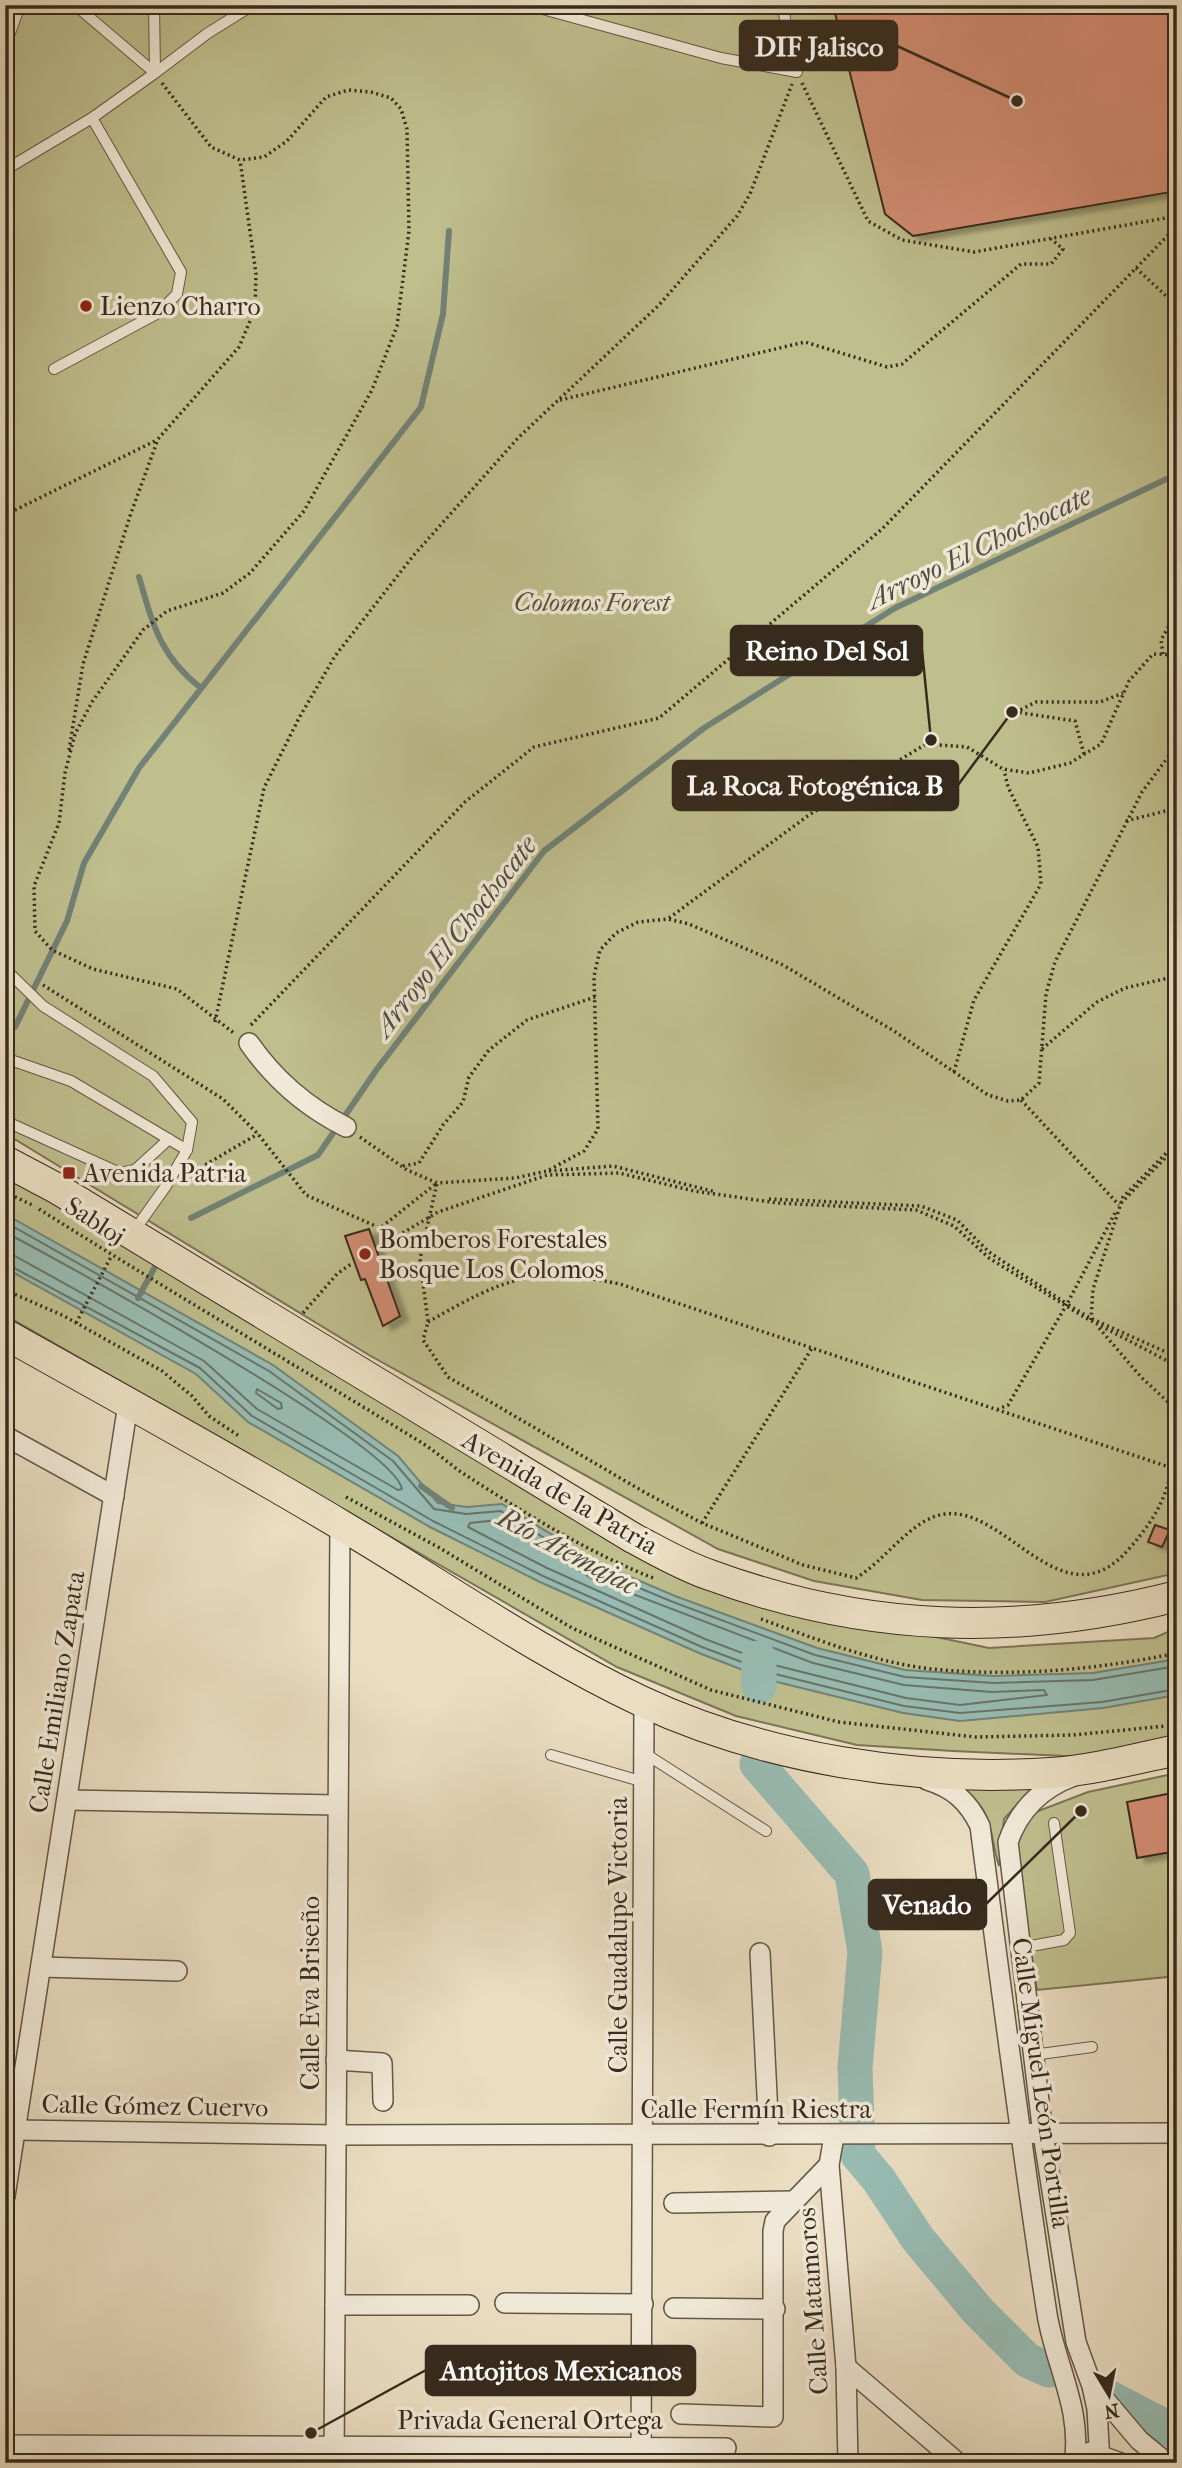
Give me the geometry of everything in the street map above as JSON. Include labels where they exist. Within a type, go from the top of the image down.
[{"type":"main road","name":"Avenida de la Patria","points":[[5,1161],[122,1245],[290,1331],[633,1538],[708,1575],[789,1601],[846,1614],[1005,1625],[1132,1607],[1177,1596]]},
{"type":"main road","points":[[5,1334],[340,1524],[581,1671],[644,1702],[740,1738],[816,1756],[883,1766],[987,1775],[1052,1773],[1103,1766],[1175,1737]]},
{"type":"street","points":[[244,1040],[268,1070],[319,1114],[346,1127]]},
{"type":"street","name":"Calle Emiliano Zapata","points":[[5,2196],[128,1404]]},
{"type":"street","points":[[5,1436],[114,1496]]},
{"type":"street","name":"Calle Eva Briseño","points":[[334,2454],[340,1524]]},
{"type":"street","name":"Calle Guadalupe Victoria","points":[[641,2454],[644,1702]]},
{"type":"street","name":"Calle Miguel León Portilla","points":[[883,1766],[941,1784],[959,1794],[980,1826],[1019,2134],[1055,2355],[1077,2426],[1075,2454]]},
{"type":"street","name":"Calle Miguel León Portilla","points":[[1100,2460],[1100,2429],[1092,2386],[1076,2342],[1063,2262],[1033,2055],[1008,1842],[1015,1822],[1027,1805],[1064,1780],[1103,1766]]},
{"type":"street","points":[[67,1800],[337,1805]]},
{"type":"street","points":[[986,1871],[1009,1867]]},
{"type":"street","points":[[760,1953],[769,2136]]},
{"type":"street","points":[[41,1967],[177,1972]]},
{"type":"street","points":[[336,2060],[382,2055],[383,2101]]},
{"type":"street","name":"Calle Gómez Cuervo","points":[[16,2130],[336,2135]]},
{"type":"street","name":"Calle Fermín Riestra","points":[[336,2135],[834,2136],[1177,2133]]},
{"type":"street","name":"Calle Matamoros","points":[[834,2136],[829,2165],[846,2367],[848,2463]]},
{"type":"street","points":[[681,2414],[773,2417],[775,2221],[829,2165]]},
{"type":"street","points":[[674,2203],[794,2201]]},
{"type":"street","points":[[1039,2266],[1063,2262]]},
{"type":"street","points":[[505,2303],[643,2304]]},
{"type":"street","points":[[335,2305],[469,2305]]},
{"type":"street","points":[[674,2308],[775,2309]]},
{"type":"street","points":[[846,2367],[958,2463]]},
{"type":"street","points":[[1092,2386],[1139,2440],[1167,2463]]},
{"type":"street","name":"Privada General Ortega","points":[[5,2445],[334,2454],[641,2454],[726,2448]]},
{"type":"street","points":[[1075,2454],[1121,2463]]},
{"type":"lane","points":[[5,47],[20,5]]},
{"type":"lane","points":[[75,5],[155,73]]},
{"type":"lane","points":[[154,5],[155,73]]},
{"type":"lane","points":[[5,170],[92,118],[253,5]]},
{"type":"lane","points":[[528,5],[721,58],[797,72],[782,5]]},
{"type":"lane","points":[[54,369],[158,313],[177,294],[181,272],[92,118]]},
{"type":"lane","points":[[5,969],[43,1006],[153,1076],[192,1122],[187,1150],[166,1186],[122,1245]]},
{"type":"lane","points":[[5,1058],[71,1081],[187,1150]]},
{"type":"lane","points":[[5,1121],[120,1173],[135,1170],[169,1139]]},
{"type":"lane","points":[[644,1753],[766,1832]]},
{"type":"lane","points":[[551,1755],[644,1782]]},
{"type":"lane","points":[[1020,1948],[1064,1940],[1070,1933],[1054,1823]]},
{"type":"lane","points":[[1033,2055],[1092,2047]]},
{"type":"path","points":[[797,72],[868,221],[902,240],[974,252],[1177,216]]},
{"type":"path","points":[[215,1022],[264,788],[299,718],[335,656],[412,556],[518,438],[659,305],[737,216],[750,194],[797,72]]},
{"type":"path","points":[[65,773],[75,734],[92,702],[143,630],[163,615],[223,593],[250,573],[304,511],[372,390],[397,326],[409,231],[407,142],[401,109],[391,98],[371,92],[348,90],[326,97],[287,141],[264,157],[240,160],[211,147],[155,73]]},
{"type":"path","points":[[240,160],[256,274],[255,309],[239,347],[158,439],[131,513],[83,664],[65,773],[60,823],[34,886],[35,931],[52,950],[93,969],[177,989],[215,1022],[244,1040],[465,802],[534,747],[659,718],[882,529],[1177,226]]},
{"type":"path","points":[[558,400],[805,342],[887,367],[902,363],[1021,264],[1051,264],[1063,249],[1051,239]]},
{"type":"path","points":[[1136,268],[1177,306]]},
{"type":"path","points":[[5,515],[158,439]]},
{"type":"path","points":[[1163,654],[1161,640],[1175,615]]},
{"type":"path","points":[[668,919],[809,815],[926,744],[967,747],[1003,769],[1029,773],[1070,763],[1101,744],[1129,681],[1153,654],[1177,655]]},
{"type":"path","points":[[1084,754],[1075,721],[1016,712],[1035,702],[1100,702],[1123,693]]},
{"type":"path","points":[[547,1171],[584,1151],[598,1129],[594,976],[600,950],[616,933],[638,922],[668,919],[689,924],[783,965],[894,1031],[988,1095],[1008,1101],[1021,1100],[1040,1083],[1045,995],[1055,962],[1142,792],[1177,745]]},
{"type":"path","points":[[954,1072],[974,1000],[1041,884],[1038,847],[1008,787],[1003,769]]},
{"type":"path","points":[[1126,821],[1177,808]]},
{"type":"path","points":[[1042,1049],[1097,1002],[1125,988],[1177,976]]},
{"type":"path","points":[[37,981],[223,1099],[258,1134],[306,1195],[380,1228],[437,1183]]},
{"type":"path","points":[[402,1167],[419,1163],[443,1125],[463,1102],[469,1076],[489,1050],[527,1020],[594,997]]},
{"type":"path","points":[[1021,1100],[1119,1205]]},
{"type":"path","points":[[346,1127],[402,1167],[437,1183],[515,1178],[547,1171],[613,1166],[699,1189],[759,1199],[867,1201],[921,1206],[957,1220],[989,1252],[1095,1324],[1177,1366]]},
{"type":"path","points":[[166,1186],[258,1134]]},
{"type":"path","points":[[995,1410],[1008,1405],[1066,1305],[1123,1197],[1177,1144]]},
{"type":"path","points":[[379,1247],[429,1217],[547,1175],[619,1173],[694,1191],[778,1203],[916,1210],[954,1226],[989,1258],[1066,1305],[1177,1357]]},
{"type":"path","points":[[437,1183],[420,1259],[428,1322],[423,1340],[448,1377],[702,1523],[803,1565],[856,1578],[874,1567],[924,1519],[946,1514],[967,1515],[984,1522],[1048,1565],[1071,1573],[1096,1572],[1119,1560],[1146,1530],[1164,1501],[1177,1445]]},
{"type":"path","name":"Sabloj","points":[[5,1192],[122,1245],[137,1271],[161,1287]]},
{"type":"path","points":[[1119,1205],[1093,1289],[1090,1318],[1141,1377],[1168,1402],[1177,1430]]},
{"type":"path","points":[[76,1323],[122,1245]]},
{"type":"path","points":[[290,1331],[337,1274],[351,1264]]},
{"type":"path","points":[[428,1322],[504,1282],[541,1275],[580,1276],[620,1284],[1172,1468]]},
{"type":"path","points":[[5,1290],[76,1323],[162,1371],[192,1396],[209,1416],[242,1437]]},
{"type":"path","points":[[702,1523],[812,1348]]},
{"type":"path","points":[[334,1492],[438,1547],[572,1628],[711,1690],[839,1722],[975,1738],[1175,1737]]},
{"type":"green space","name":"Colomos Forest","points":[[5,5],[1177,5],[1177,1573],[1045,1602],[922,1600],[814,1581],[718,1549],[369,1355],[16,1140],[5,1139]]},
{"type":"green space","points":[[5,1170],[764,1601],[989,1648],[1154,1638],[1177,1628],[1177,1739],[1087,1757],[857,1745],[736,1716],[617,1667],[5,1315]]},
{"type":"green space","points":[[1177,1773],[1177,1976],[1037,1990],[1013,1842],[1033,1813],[1088,1792]]},
{"type":"green space","points":[[963,1788],[1032,1788],[1004,1819],[999,1866],[986,1815]]},
{"type":"water","points":[[5,1214],[273,1365],[398,1456],[438,1503],[467,1507],[502,1504],[598,1563],[675,1596],[817,1648],[905,1670],[993,1676],[1093,1673],[1177,1659],[1177,1695],[1103,1708],[960,1721],[903,1713],[769,1680],[699,1653],[540,1582],[430,1527],[248,1422],[196,1374],[5,1268]]},
{"type":"building","points":[[833,5],[1177,5],[1177,191],[913,236],[885,214]]},
{"type":"building","points":[[369,1229],[400,1316],[383,1326],[365,1279],[361,1280],[345,1236]]},
{"type":"building","points":[[1155,1525],[1170,1530],[1162,1547],[1148,1542]]},
{"type":"building","points":[[1177,1792],[1177,1851],[1137,1858],[1127,1802]]},
{"type":"waterway","points":[[15,1027],[67,921],[84,863],[139,768],[421,407],[443,314],[449,231]]},
{"type":"waterway","name":"Arroyo El Chochocate","points":[[191,1218],[318,1155],[377,1069],[544,851],[704,728],[895,608],[1177,474]]},
{"type":"waterway","points":[[139,577],[154,625],[167,651],[187,676],[201,688]]},
{"type":"waterway","points":[[138,1298],[156,1265]]},
{"type":"waterway","name":"Río Atemajac","points":[[421,1486],[452,1508]]},
{"type":"waterway","points":[[759,1658],[759,1686]]},
{"type":"waterway","points":[[757,1764],[852,1874],[865,1952],[855,2068],[858,2155],[879,2180],[918,2239],[978,2311],[1027,2360],[1049,2370]]},
{"type":"waterway","points":[[1104,2395],[1177,2433]]},
{"type":"place","name":"DIF Jalisco","points":[[1017,101]]},
{"type":"place","name":"Lienzo Charro","points":[[86,306]]},
{"type":"place","name":"La Roca Fotogénica B","points":[[1012,712]]},
{"type":"place","name":"Reino Del Sol","points":[[931,740]]},
{"type":"place","name":"Avenida Patria","points":[[69,1173]]},
{"type":"place","name":"Bomberos Forestales Bosque Los Colomos","points":[[365,1254]]},
{"type":"place","name":"Venado","points":[[1081,1811]]},
{"type":"place","name":"Antojitos Mexicanos","points":[[311,2433]]}]
